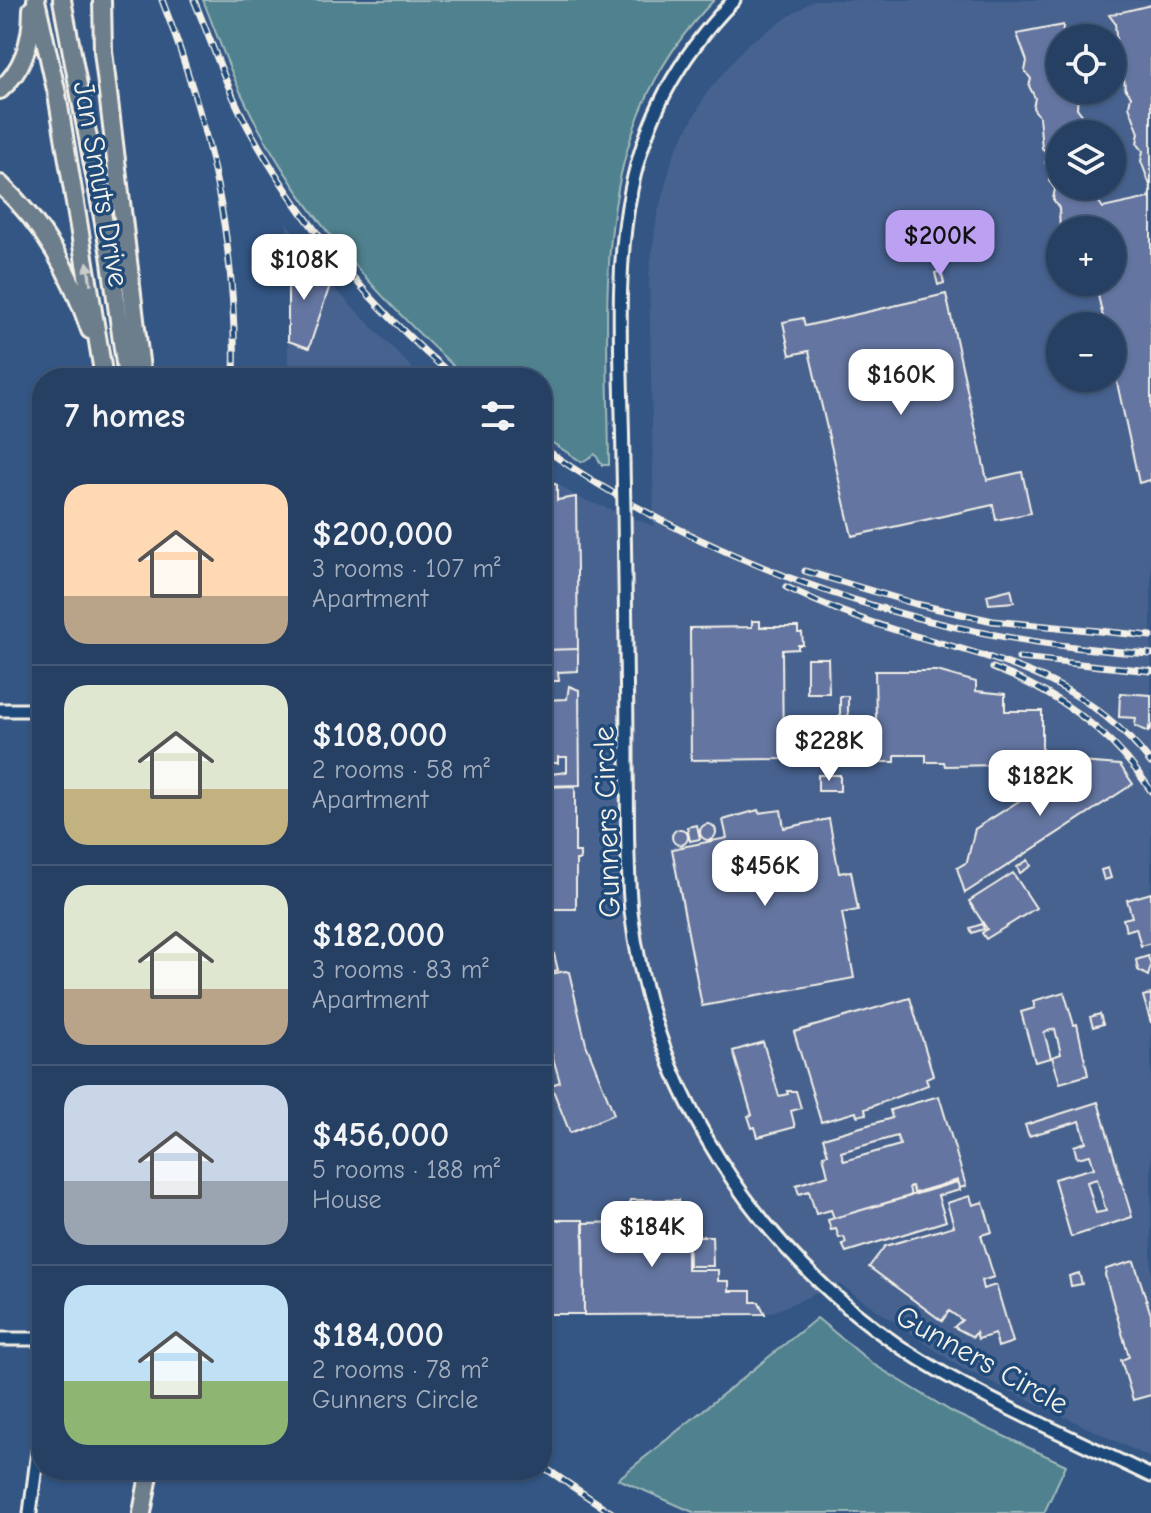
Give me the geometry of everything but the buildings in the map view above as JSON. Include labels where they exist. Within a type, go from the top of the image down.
[{"type":"main road","points":[[0,90],[14,75],[26,51],[34,0]]},
{"type":"main road","name":"Jan Smuts Drive","points":[[34,0],[57,94],[103,368]]},
{"type":"main road","name":"Jan Smuts Drive","points":[[62,0],[110,255],[126,368]]},
{"type":"main road","points":[[102,0],[101,32],[141,368]]},
{"type":"main road","points":[[0,184],[27,211],[59,257],[76,290],[102,368]]},
{"type":"main road","points":[[142,1513],[148,1480]]},
{"type":"street","name":"Gunners Circle","points":[[734,0],[676,71],[641,143],[629,188],[621,261],[627,836],[632,913],[659,1036],[699,1126],[752,1209],[799,1262],[865,1322],[953,1378],[1151,1476]]},
{"type":"street","points":[[0,710],[32,710]]},
{"type":"street","points":[[0,1339],[32,1339]]},
{"type":"street","points":[[30,1513],[34,1480]]},
{"type":"shaded area","points":[[814,0],[1151,0],[1151,1458],[960,1367],[839,1284],[770,1313],[552,1312],[552,480],[577,497],[654,526],[649,275],[657,216],[673,156],[706,94],[747,44]]},
{"type":"shaded area","points":[[287,223],[336,290],[412,368],[288,368]]},
{"type":"green space","points":[[203,0],[714,0],[673,51],[643,104],[624,161],[613,219],[608,279],[609,465],[602,465],[595,454],[582,462],[552,442],[552,368],[456,368],[401,315],[339,246],[284,171],[235,80]]},
{"type":"green space","points":[[817,1318],[873,1364],[954,1413],[1066,1465],[1044,1513],[695,1513],[618,1479]]},
{"type":"railway","points":[[162,0],[194,92],[217,185],[231,280],[234,368]]},
{"type":"railway","points":[[194,0],[241,114],[292,198],[367,294],[444,368]]},
{"type":"railway","points":[[552,454],[610,492],[682,531],[832,593],[910,616],[990,634],[1070,647],[1151,654]]},
{"type":"railway","points":[[805,571],[916,604],[993,621],[1151,636]]},
{"type":"railway","points":[[786,587],[867,621],[1035,674],[1096,709],[1124,733],[1151,763]]},
{"type":"railway","points":[[1019,658],[1151,671]]},
{"type":"railway","points":[[993,668],[1040,689],[1082,717],[1119,750],[1151,791]]},
{"type":"railway","points":[[552,1473],[612,1513]]}]
